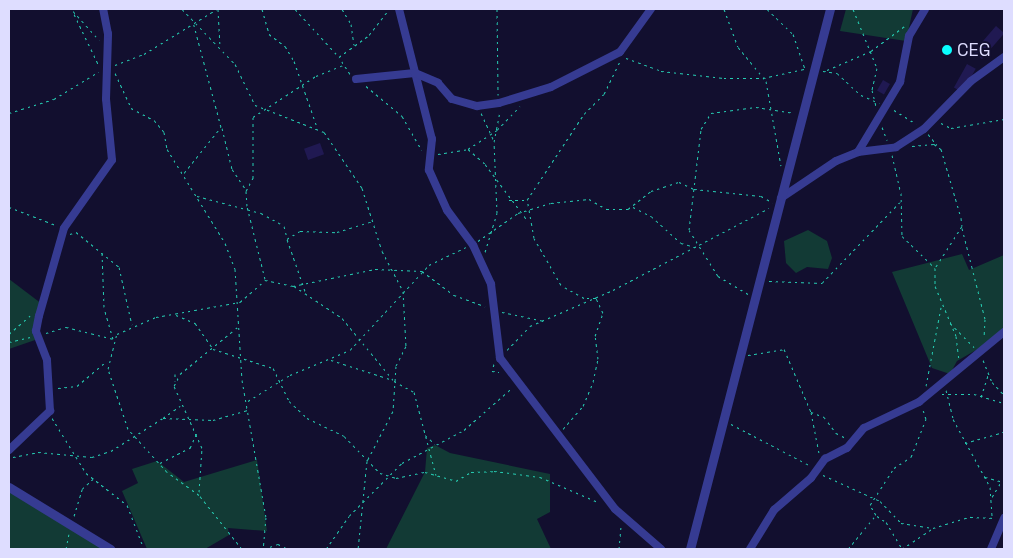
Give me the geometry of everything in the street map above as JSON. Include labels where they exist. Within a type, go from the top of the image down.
[{"type":"street","points":[[9,450],[50,411],[46,388],[47,360],[37,336],[42,304],[63,238],[64,228],[112,160],[107,83],[108,52],[103,9]]},
{"type":"street","points":[[399,9],[432,139],[428,160],[434,184],[447,210],[483,262],[494,308],[500,358],[507,372],[559,434],[615,509],[661,549]]},
{"type":"street","points":[[356,79],[414,73],[438,83],[452,99],[477,106],[529,96],[620,52],[651,9]]},
{"type":"street","points":[[690,549],[804,112],[810,69],[830,9]]},
{"type":"street","points":[[858,152],[888,107],[900,82],[917,18],[925,9]]},
{"type":"street","points":[[781,198],[815,173],[858,152],[896,147],[936,120],[972,81],[1004,56]]},
{"type":"street","points":[[750,549],[774,510],[819,466],[847,448],[852,439],[864,428],[919,402],[1004,332]]},
{"type":"street","points":[[9,487],[110,549]]},
{"type":"street","points":[[990,549],[1004,519]]},
{"type":"path","points":[[182,9],[220,47],[262,111],[318,128]]},
{"type":"path","points":[[218,9],[220,47]]},
{"type":"path","points":[[262,9],[269,34],[285,46],[318,128],[362,188],[391,270],[403,291],[406,346],[394,381],[393,411],[367,461],[360,508],[363,529],[358,549]]},
{"type":"path","points":[[295,9],[339,57]]},
{"type":"path","points":[[342,9],[352,24],[354,45]]},
{"type":"path","points":[[483,262],[500,188],[494,142],[499,103],[497,9]]},
{"type":"path","points":[[724,9],[738,47],[763,78],[772,111],[776,154],[786,180]]},
{"type":"path","points":[[767,9],[793,34],[810,69]]},
{"type":"path","points":[[73,10],[108,52],[131,108],[154,120],[164,132],[167,149],[226,246],[240,302],[240,358],[250,410],[266,518],[263,549],[278,544],[288,549]]},
{"type":"path","points":[[73,10],[107,83]]},
{"type":"path","points":[[825,71],[871,51],[917,18]]},
{"type":"path","points":[[193,21],[232,169],[246,191],[247,206],[265,280]]},
{"type":"path","points":[[596,298],[584,298],[561,285],[534,238],[527,211],[528,200],[584,114],[604,94],[622,55],[632,63],[661,71],[763,78],[810,69],[837,73],[861,95],[888,107],[924,129],[937,145],[962,226],[985,319],[984,347]]},
{"type":"path","points":[[246,191],[253,178],[253,117],[301,85],[343,65]]},
{"type":"path","points":[[468,149],[497,130],[529,96]]},
{"type":"path","points":[[477,106],[494,142]]},
{"type":"path","points":[[756,295],[739,292],[718,276],[696,247],[689,230],[706,114],[756,107],[772,111],[804,112]]},
{"type":"path","points":[[936,120],[951,128],[1004,119]]},
{"type":"path","points":[[183,174],[221,127]]},
{"type":"path","points":[[896,147],[937,145]]},
{"type":"path","points":[[507,372],[490,368],[522,332],[596,298],[775,204],[761,196],[694,189],[680,182],[651,191],[633,207]]},
{"type":"path","points":[[196,196],[247,206],[278,222],[287,239],[305,292]]},
{"type":"path","points":[[248,401],[278,383],[330,360],[362,337],[422,271],[445,254],[473,245],[527,211],[551,203],[589,199],[606,209],[633,207],[651,216],[680,243],[696,247]]},
{"type":"path","points":[[508,200],[528,200]]},
{"type":"path","points":[[760,280],[822,283],[901,202]]},
{"type":"path","points":[[9,207],[76,232],[119,267],[132,325]]},
{"type":"path","points":[[287,239],[300,231],[337,232],[373,220]]},
{"type":"path","points":[[960,367],[956,336],[941,306],[934,268],[962,226]]},
{"type":"path","points":[[63,238],[76,232]]},
{"type":"path","points":[[102,253],[104,307],[112,339],[107,360],[114,394],[136,437],[160,463],[199,495],[242,549]]},
{"type":"path","points":[[293,286],[327,275],[391,270],[422,271],[454,295],[494,308],[514,318],[545,321]]},
{"type":"path","points":[[9,342],[66,327],[112,339],[132,325],[175,314],[240,302],[265,280]]},
{"type":"path","points":[[265,280],[293,286],[305,292],[362,337],[394,381]]},
{"type":"path","points":[[559,434],[583,406],[593,382],[598,359],[596,331],[604,319],[596,298]]},
{"type":"path","points":[[9,334],[42,304]]},
{"type":"path","points":[[932,528],[902,549],[886,522],[876,515],[870,505],[894,468],[911,457],[926,419],[919,402],[930,375],[941,306]]},
{"type":"path","points":[[175,314],[195,323],[213,349],[266,364],[278,383],[307,418],[344,436],[367,461],[388,476],[396,478],[425,472],[456,481],[479,472],[540,477],[615,509]]},
{"type":"path","points":[[175,381],[241,324]]},
{"type":"path","points":[[740,358],[782,347],[811,412],[819,466]]},
{"type":"path","points":[[46,388],[77,386],[107,360]]},
{"type":"path","points":[[330,360],[394,381],[414,392],[427,448],[436,475]]},
{"type":"path","points":[[175,374],[180,405],[197,431],[202,448],[199,492]]},
{"type":"path","points":[[981,397],[988,375]]},
{"type":"path","points":[[326,549],[349,516],[360,508],[388,476],[427,448],[464,430],[503,400],[517,382]]},
{"type":"path","points":[[942,382],[965,443],[985,476],[991,497],[992,516]]},
{"type":"path","points":[[927,394],[947,393],[1004,402]]},
{"type":"path","points":[[9,458],[38,452],[74,455],[102,454],[136,437],[180,405]]},
{"type":"path","points":[[162,419],[213,420],[250,410]]},
{"type":"path","points":[[50,411],[74,455],[94,478],[127,505],[144,549]]},
{"type":"path","points":[[811,412],[824,417],[836,433],[852,439]]},
{"type":"path","points":[[723,422],[819,466],[835,483],[875,500],[901,523],[932,528],[992,516],[1004,519]]},
{"type":"path","points":[[160,463],[190,448],[197,431]]},
{"type":"path","points":[[965,443],[1004,432]]},
{"type":"path","points":[[424,434],[435,445]]},
{"type":"path","points":[[985,476],[1004,482]]},
{"type":"path","points":[[66,549],[82,489],[94,478]]},
{"type":"path","points":[[991,497],[1001,481]]},
{"type":"path","points":[[619,549],[622,515]]},
{"type":"path","points":[[848,549],[876,515]]},
{"type":"path","points":[[761,549],[785,549]]},
{"type":"green space","points":[[846,9],[913,9],[906,41],[840,31]]},
{"type":"green space","points":[[808,230],[827,241],[832,258],[828,269],[807,267],[796,273],[786,263],[784,241]]},
{"type":"green space","points":[[962,254],[969,270],[1004,255],[1004,334],[957,361],[950,374],[932,368],[892,272]]},
{"type":"green space","points":[[9,279],[42,304],[38,339],[9,349]]},
{"type":"green space","points":[[435,445],[450,453],[550,474],[550,512],[537,519],[551,549],[386,549],[425,472],[427,448]]},
{"type":"green space","points":[[257,460],[267,531],[228,528],[229,535],[205,549],[147,549],[122,491],[138,483],[132,469],[157,461],[184,482]]},
{"type":"green space","points":[[9,489],[105,549],[9,549]]},
{"type":"building","points":[[996,26],[1004,34],[982,59],[974,52]]},
{"type":"building","points":[[967,64],[976,69],[963,92],[954,88]]},
{"type":"building","points":[[883,80],[890,84],[884,94],[877,90]]},
{"type":"building","points":[[320,143],[324,154],[308,160],[304,149]]},
{"type":"place","name":"CEG","points":[[947,50]]}]
